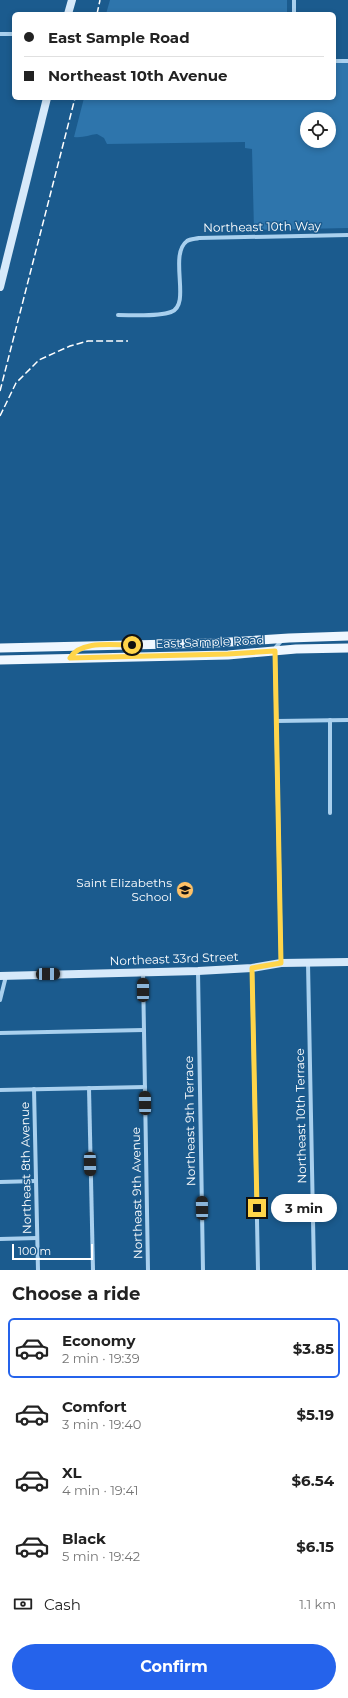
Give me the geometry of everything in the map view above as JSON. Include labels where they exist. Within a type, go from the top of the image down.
[{"type":"main road","name":"East Sample Road","points":[[0,648],[215,643],[284,638],[348,636]]},
{"type":"main road","points":[[258,652],[264,647],[268,639]]},
{"type":"main road","points":[[70,658],[75,651],[85,646]]},
{"type":"main road","name":"East Sample Road","points":[[0,660],[228,654],[348,648]]},
{"type":"street","points":[[69,12],[72,0]]},
{"type":"street","points":[[294,0],[294,12]]},
{"type":"street","points":[[0,34],[12,34]]},
{"type":"street","points":[[336,61],[348,61]]},
{"type":"street","points":[[0,287],[4,258],[46,100]]},
{"type":"street","name":"Northeast 10th Way","points":[[118,315],[160,314],[172,312],[178,308],[180,296],[179,256],[182,247],[187,241],[199,238],[348,235]]},
{"type":"street","points":[[281,963],[275,651],[276,646],[284,638]]},
{"type":"street","points":[[330,720],[330,813]]},
{"type":"street","points":[[276,721],[348,720]]},
{"type":"street","name":"Northeast 33rd Street","points":[[3,976],[198,971],[252,968],[281,963],[348,962]]},
{"type":"street","name":"Northeast 10th Terrace","points":[[308,963],[314,1270]]},
{"type":"street","points":[[252,968],[258,1270]]},
{"type":"street","name":"Northeast 9th Terrace","points":[[198,971],[203,1270]]},
{"type":"street","name":"Northeast 9th Avenue","points":[[143,972],[148,1270]]},
{"type":"street","points":[[0,1000],[3,976]]},
{"type":"street","points":[[0,1033],[144,1030]]},
{"type":"street","points":[[0,1090],[144,1087]]},
{"type":"street","points":[[89,1088],[93,1270]]},
{"type":"street","name":"Northeast 8th Avenue","points":[[34,1089],[38,1270]]},
{"type":"street","points":[[0,1182],[36,1181]]},
{"type":"street","points":[[0,1239],[37,1238]]},
{"type":"shaded area","points":[[110,0],[287,0],[287,12],[107,12]]},
{"type":"shaded area","points":[[336,62],[348,62],[348,228],[254,230],[252,149],[245,148],[245,142],[107,144],[104,138],[97,134],[74,137],[83,100],[336,100]]},
{"type":"railway","points":[[97,12],[100,0]]},
{"type":"railway","points":[[0,391],[74,100]]},
{"type":"railway","points":[[0,416],[16,383],[39,360],[70,346],[88,341],[128,341]]},
{"type":"place","name":"Saint Elizabeths School","points":[[185,890]]},
{"type":"route","points":[[132,645],[85,646],[75,651],[70,658],[228,654],[275,651],[281,963],[252,968],[257,1208]]}]
